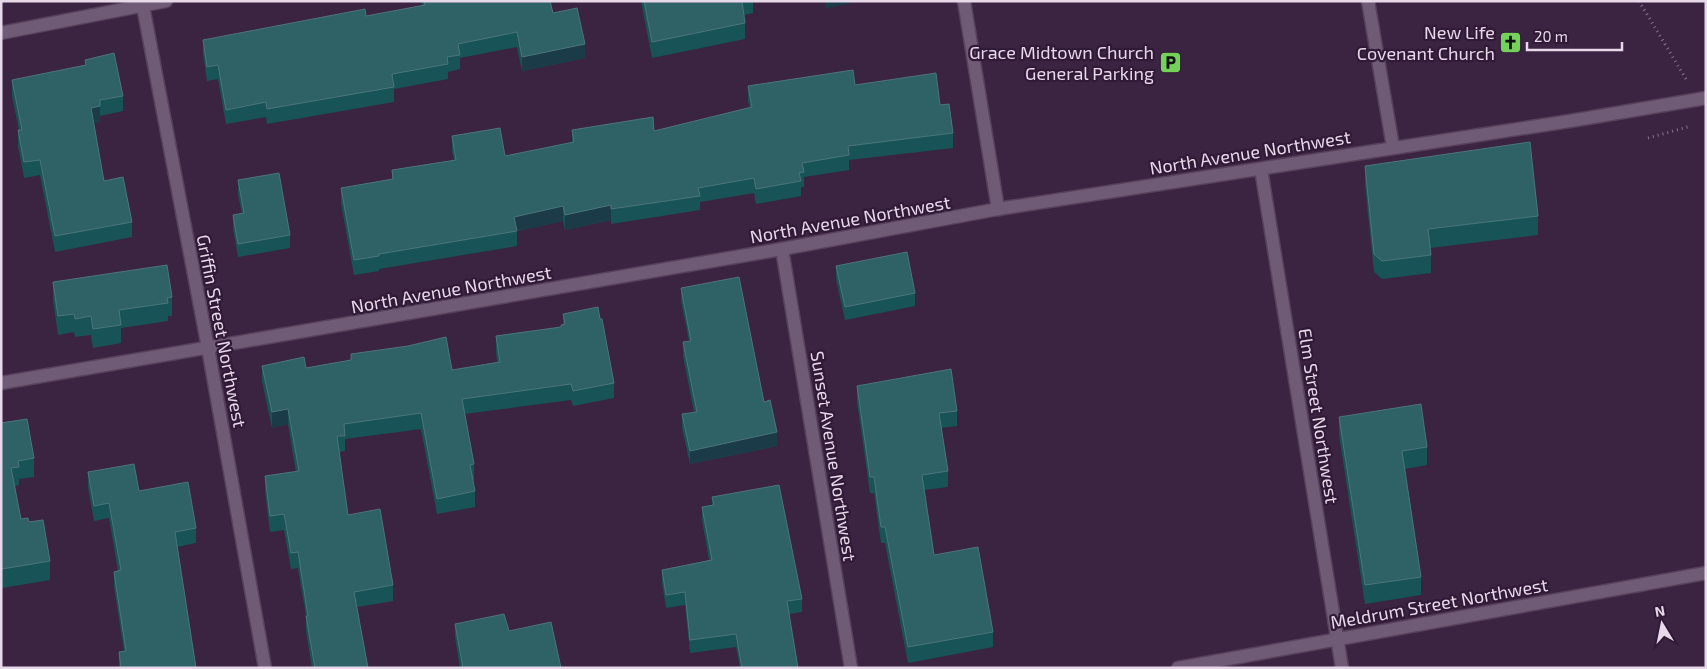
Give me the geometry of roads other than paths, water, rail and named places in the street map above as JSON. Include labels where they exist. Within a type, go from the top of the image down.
[{"type":"street","points":[[1,33],[142,4],[166,1]]},
{"type":"street","points":[[964,1],[998,209]]},
{"type":"street","points":[[1368,1],[1392,147]]},
{"type":"street","name":"Griffin Street Northwest","points":[[142,4],[208,348],[265,668]]},
{"type":"street","name":"North Avenue Northwest","points":[[1,383],[782,249],[998,209],[1570,121],[1706,98]]},
{"type":"street","name":"Elm Street Northwest","points":[[1261,169],[1342,668]]},
{"type":"street","name":"Sunset Avenue Northwest","points":[[782,249],[852,668]]},
{"type":"street","name":"Meldrum Street Northwest","points":[[1178,668],[1706,573]]},
{"type":"place","name":"New Life Covenant Church","points":[[1511,42]]},
{"type":"place","name":"Grace Midtown Church General Parking","points":[[1170,62]]}]
